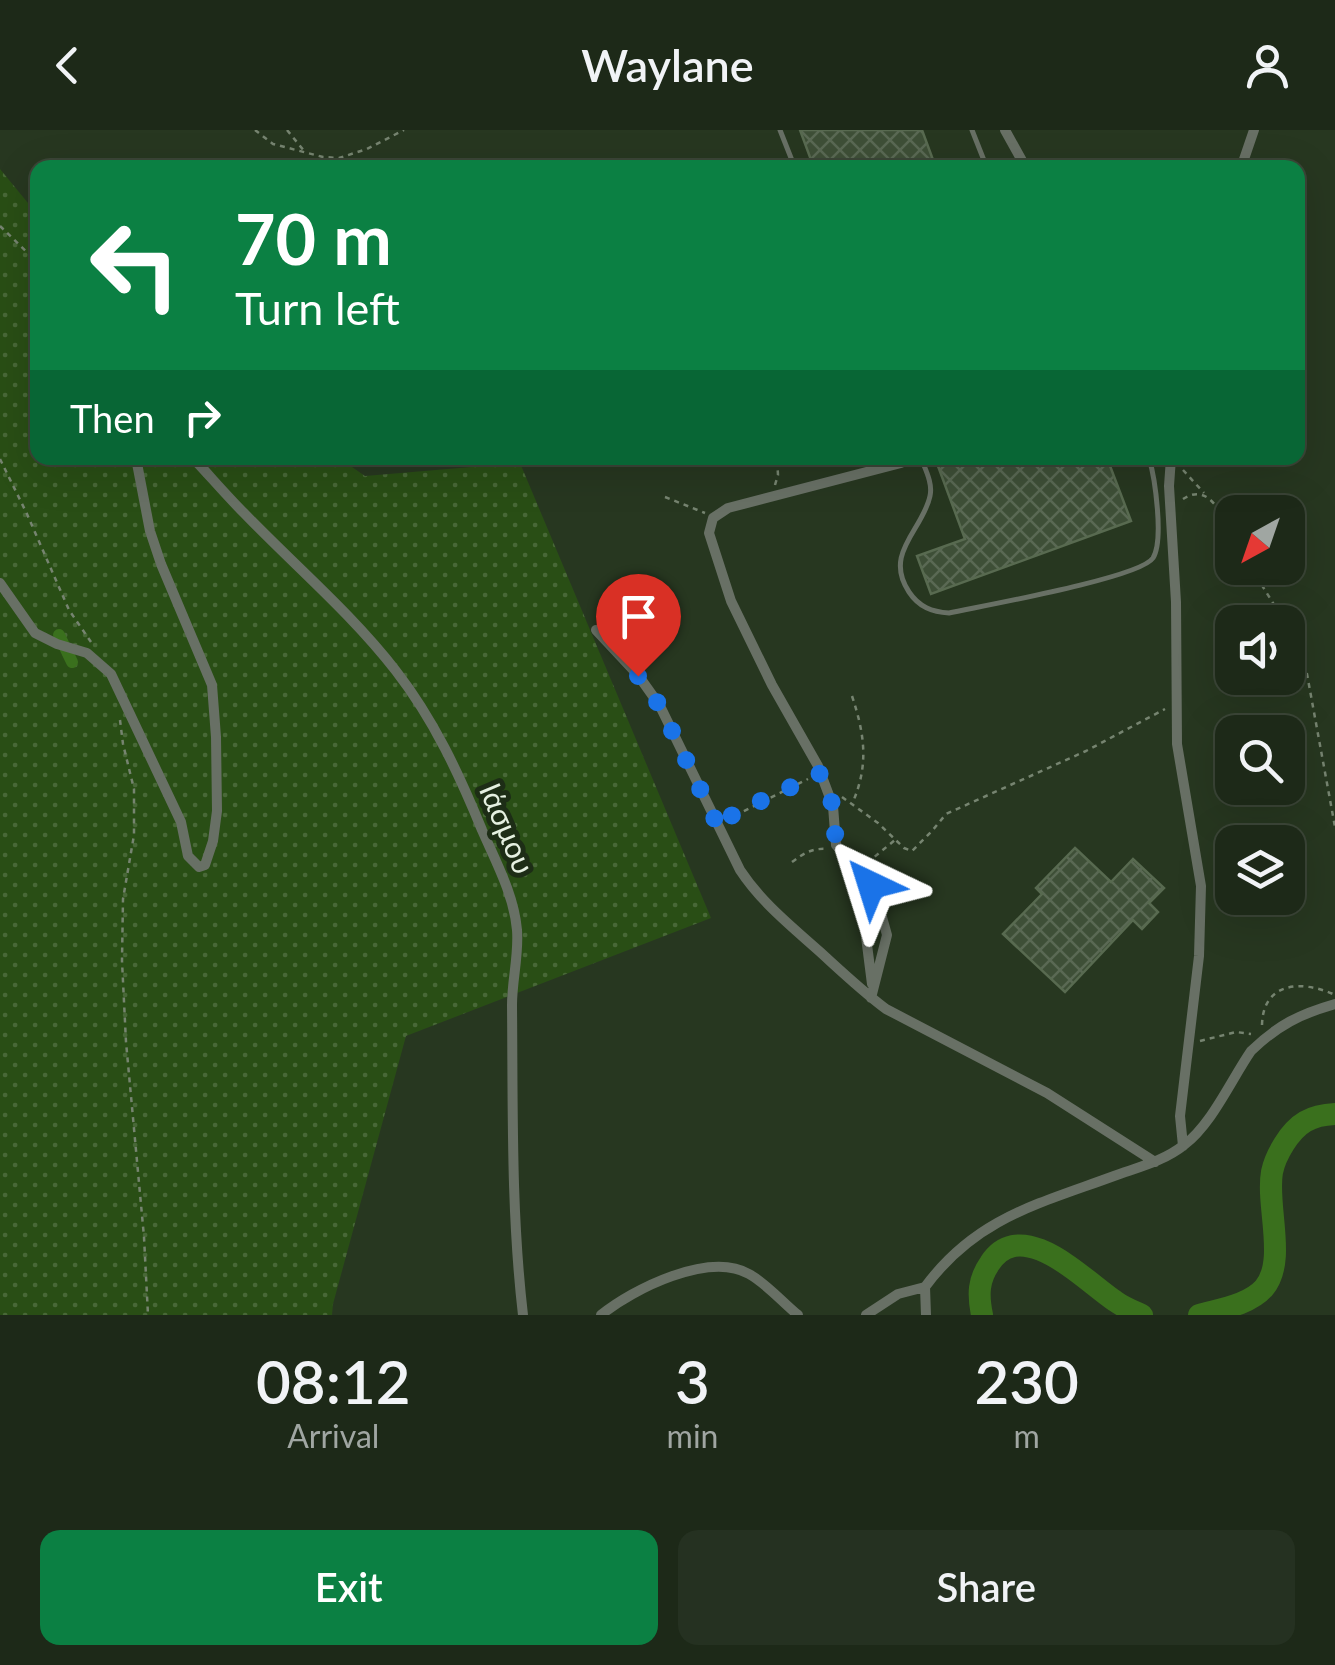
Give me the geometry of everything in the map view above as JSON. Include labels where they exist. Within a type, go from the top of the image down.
[{"type":"street","points":[[1005,130],[1022,160]]},
{"type":"street","points":[[1244,160],[1254,130]]},
{"type":"street","points":[[0,583],[35,633],[80,650],[111,674],[181,822],[188,856],[200,867],[205,865],[217,811],[212,685],[161,564],[150,531],[137,465]]},
{"type":"street","name":"Ιάσμου","points":[[200,465],[326,592],[396,670],[448,753],[504,882],[517,932],[512,1001],[513,1181],[524,1315]]},
{"type":"street","points":[[872,995],[887,934],[878,899],[871,885],[839,849],[828,789],[730,601],[709,532],[713,518],[728,508],[894,465]]},
{"type":"street","points":[[1174,465],[1169,486],[1178,744],[1201,886],[1199,956],[1180,1116],[1183,1146]]},
{"type":"street","points":[[596,630],[649,688],[660,706],[753,889],[872,995],[908,1021],[1034,1086],[1155,1162]]},
{"type":"street","points":[[864,921],[872,995]]},
{"type":"street","points":[[926,1315],[925,1287],[960,1248],[1002,1218],[1155,1162],[1183,1146],[1196,1135],[1262,1040],[1282,1024],[1335,1004]]},
{"type":"street","points":[[601,1315],[656,1282],[699,1268],[746,1272],[798,1315]]},
{"type":"street","points":[[866,1315],[898,1294],[925,1287]]},
{"type":"lane","points":[[780,130],[792,160]]},
{"type":"lane","points":[[972,130],[984,160]]},
{"type":"lane","points":[[924,465],[930,496],[902,554],[902,575],[910,594],[924,608],[949,613],[1071,586],[1149,563],[1158,537],[1150,465]]},
{"type":"path","points":[[254,130],[273,144],[339,158],[404,130]]},
{"type":"path","points":[[287,130],[305,152]]},
{"type":"path","points":[[0,226],[30,256]]},
{"type":"path","points":[[0,459],[70,610],[89,638],[94,658]]},
{"type":"path","points":[[771,497],[777,465]]},
{"type":"path","points":[[1179,465],[1215,505]]},
{"type":"path","points":[[1171,512],[1184,497],[1193,492],[1204,493]]},
{"type":"path","points":[[665,497],[713,518]]},
{"type":"path","points":[[1305,666],[1335,827]]},
{"type":"path","points":[[852,696],[865,760],[863,778],[852,804]]},
{"type":"path","points":[[828,789],[878,823],[904,848],[912,850],[946,814],[1086,751],[1177,700]]},
{"type":"path","points":[[128,708],[120,718],[120,730],[135,809],[123,899],[122,960],[148,1315]]},
{"type":"path","points":[[720,830],[725,820],[737,812],[821,773]]},
{"type":"path","points":[[859,871],[895,840]]},
{"type":"path","points":[[792,862],[816,848],[839,849]]},
{"type":"path","points":[[1189,1044],[1236,1032],[1262,1040],[1266,1002],[1276,990],[1310,988],[1335,995]]},
{"type":"green space","points":[[0,169],[30,205],[30,465],[349,465],[365,476],[521,465],[711,918],[406,1036],[332,1315],[0,1315]]},
{"type":"building","points":[[800,130],[922,130],[933,160],[811,160]]},
{"type":"building","points":[[938,465],[1110,465],[1131,521],[931,594],[917,556],[965,539]]},
{"type":"building","points":[[1075,848],[1111,882],[1133,859],[1164,888],[1149,903],[1158,912],[1142,929],[1133,920],[1065,992],[1003,934],[1042,894],[1036,888]]},
{"type":"waterway","points":[[59,635],[72,662]]},
{"type":"waterway","points":[[1199,1315],[1242,1302],[1264,1288],[1274,1263],[1271,1186],[1275,1161],[1300,1126],[1312,1118],[1335,1114]]},
{"type":"waterway","points":[[982,1315],[980,1288],[986,1269],[1003,1250],[1019,1245],[1053,1256],[1118,1303],[1142,1315]]},
{"type":"route","points":[[638,676],[660,706],[720,830],[725,820],[737,812],[821,773],[833,806],[836,845],[871,885]]}]
